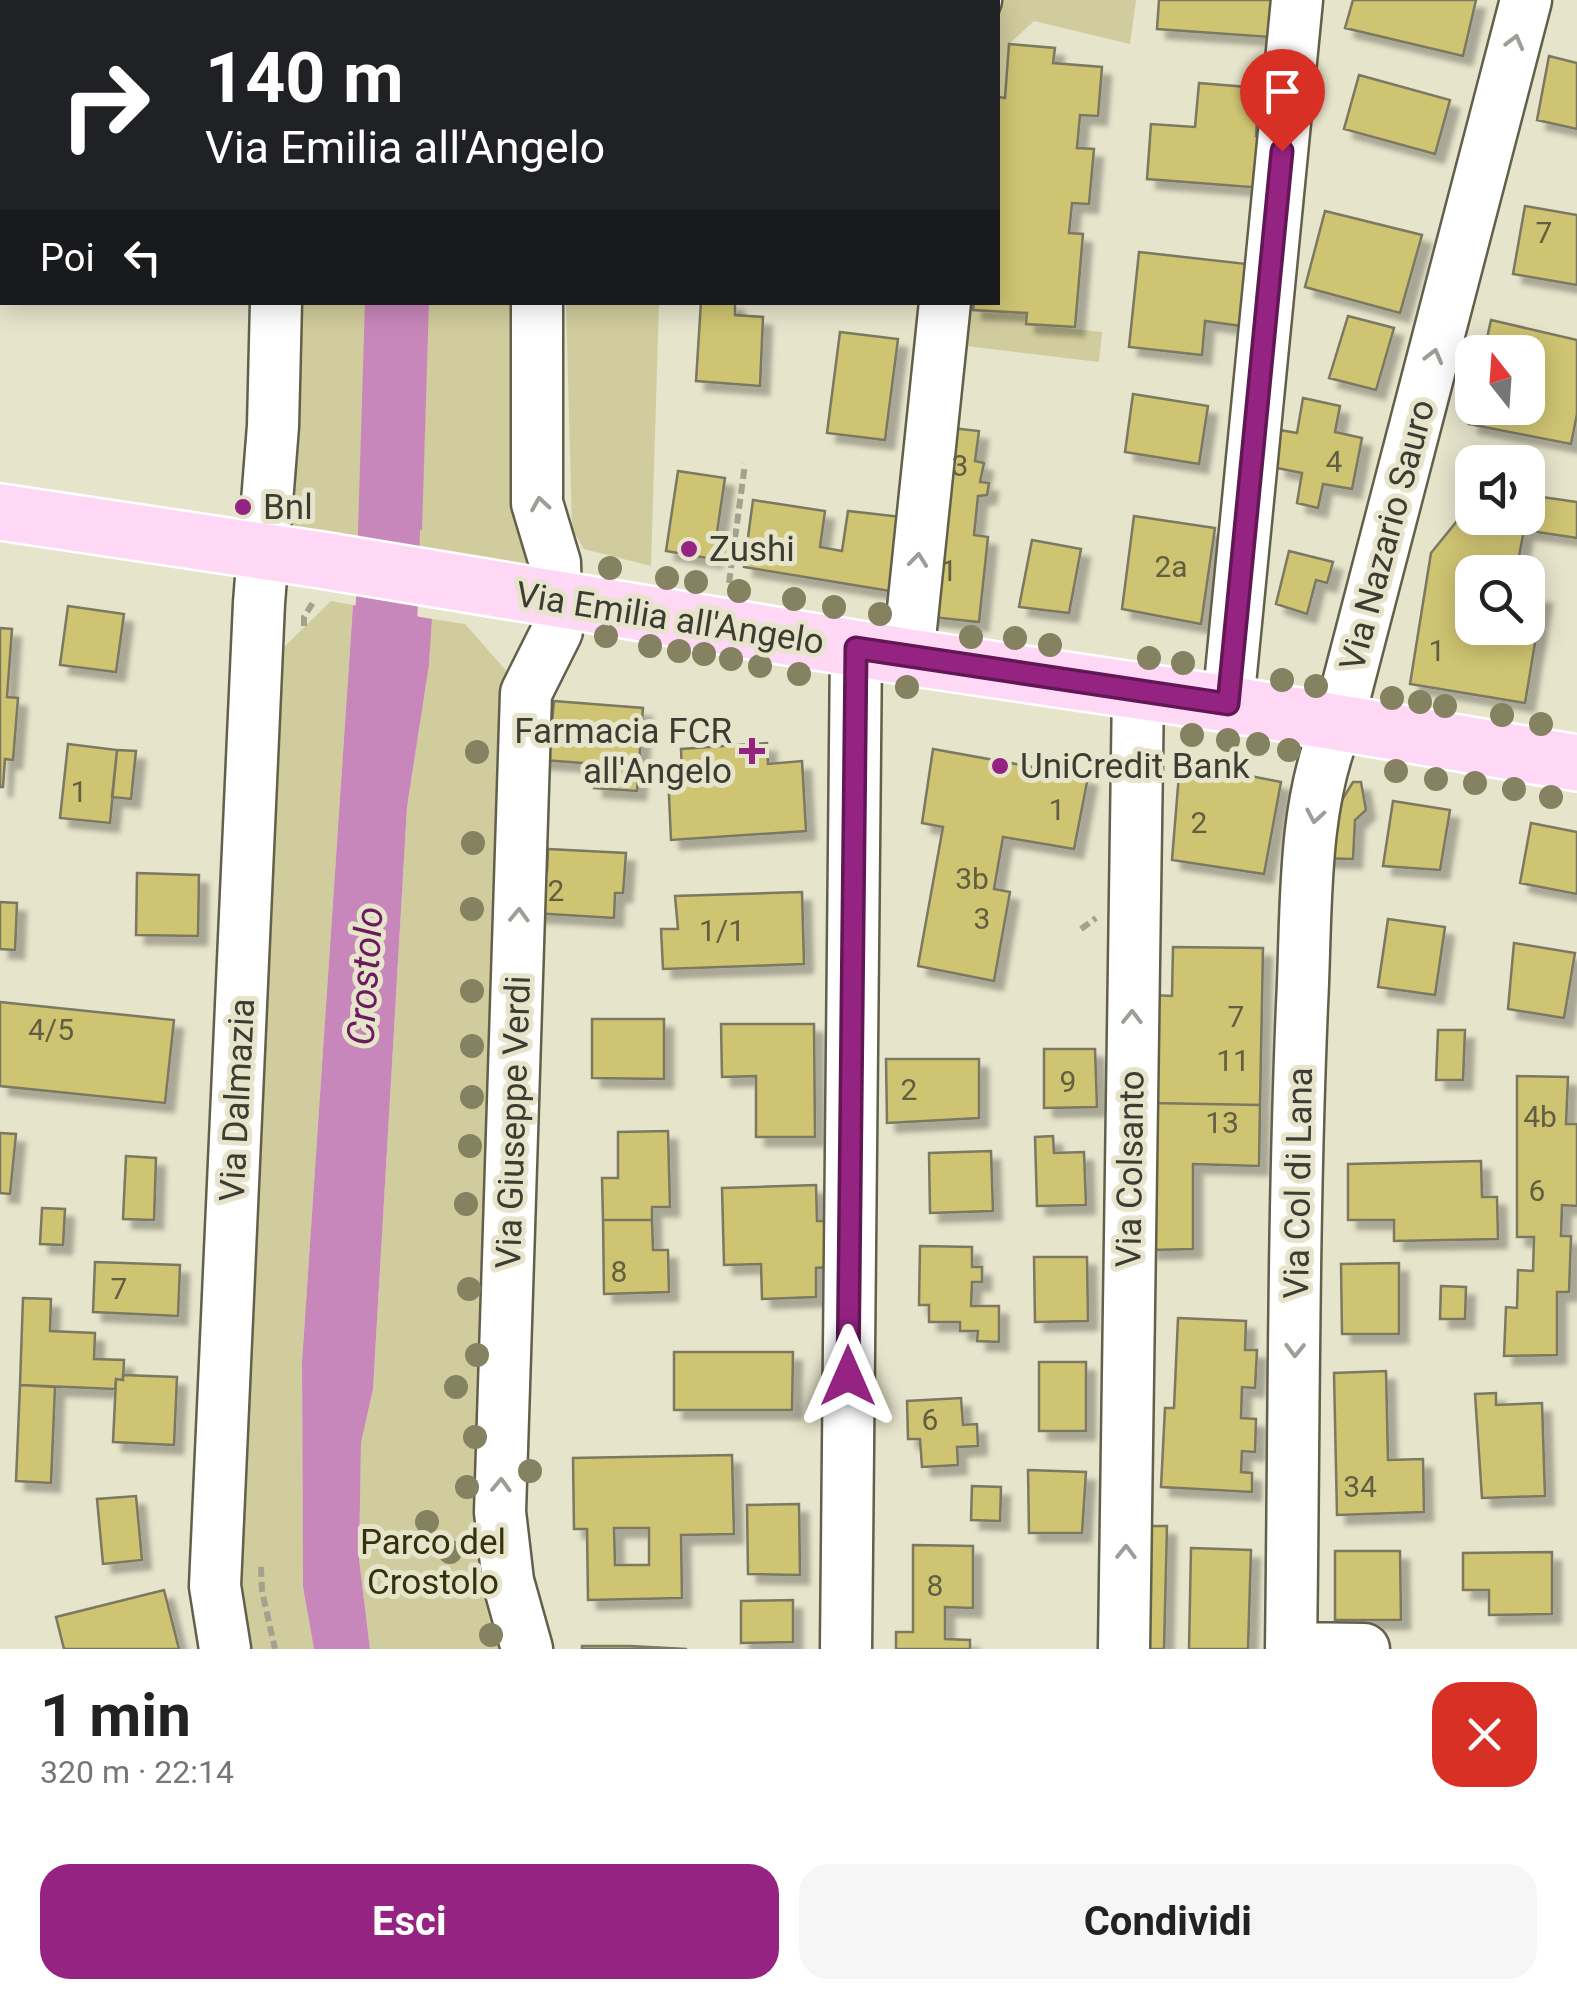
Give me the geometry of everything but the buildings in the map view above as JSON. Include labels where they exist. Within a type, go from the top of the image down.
[{"type":"main road","name":"Via Emilia all'Angelo","points":[[0,512],[334,562],[882,653],[1228,704],[1577,764]]},
{"type":"street","points":[[1228,704],[1297,0]]},
{"type":"street","name":"Via Nazario Sauro","points":[[1338,722],[1526,0]]},
{"type":"street","name":"Via Dalmazia","points":[[225,1649],[215,1586],[276,305]]},
{"type":"street","name":"Via Giuseppe Verdi","points":[[526,1649],[508,1580],[500,1512],[526,693],[557,631],[555,563],[537,503],[537,305]]},
{"type":"street","points":[[846,1649],[882,653],[944,305]]},
{"type":"street","name":"Via Colsanto","points":[[1124,1649],[1138,690]]},
{"type":"street","name":"Via Col di Lana","points":[[1291,1649],[1298,1093],[1310,844],[1325,753],[1338,722]]},
{"type":"street","points":[[1291,1649],[1364,1649]]},
{"type":"path","points":[[727,594],[744,464]]},
{"type":"path","points":[[1081,929],[1092,919]]},
{"type":"green space","points":[[1000,0],[1136,0],[1130,44],[1034,21],[1009,44],[1005,98],[1000,97]]},
{"type":"green space","points":[[276,305],[368,305],[421,530],[429,305],[551,305],[556,599],[264,551]]},
{"type":"green space","points":[[566,305],[659,305],[651,566],[584,549],[572,529]]},
{"type":"green space","points":[[954,305],[1027,313],[1027,324],[1102,332],[1099,362],[950,344]]},
{"type":"green space","name":"Parco del Crostolo","points":[[331,601],[353,605],[302,1362],[303,1587],[314,1649],[245,1649],[234,1583],[279,652]]},
{"type":"green space","name":"Parco del Crostolo","points":[[432,619],[465,624],[526,693],[500,1512],[527,1649],[370,1649],[359,1559],[361,1443],[373,1389],[407,807],[429,665]]},
{"type":"water","points":[[368,305],[429,305],[422,530],[375,522]]},
{"type":"water","points":[[353,605],[432,619],[429,665],[407,807],[373,1389],[361,1443],[359,1559],[370,1649],[314,1649],[303,1587],[302,1362]]},
{"type":"waterway","name":"Crostolo","points":[[384,695],[396,305]]},
{"type":"place","name":"Bnl","points":[[243,507]]},
{"type":"place","name":"Zushi","points":[[689,549]]},
{"type":"place","name":"Farmacia FCR all'Angelo","points":[[752,751]]},
{"type":"place","name":"UniCredit Bank","points":[[1000,766]]},
{"type":"route","points":[[848,1376],[856,648],[1228,704],[1282,151]]}]
